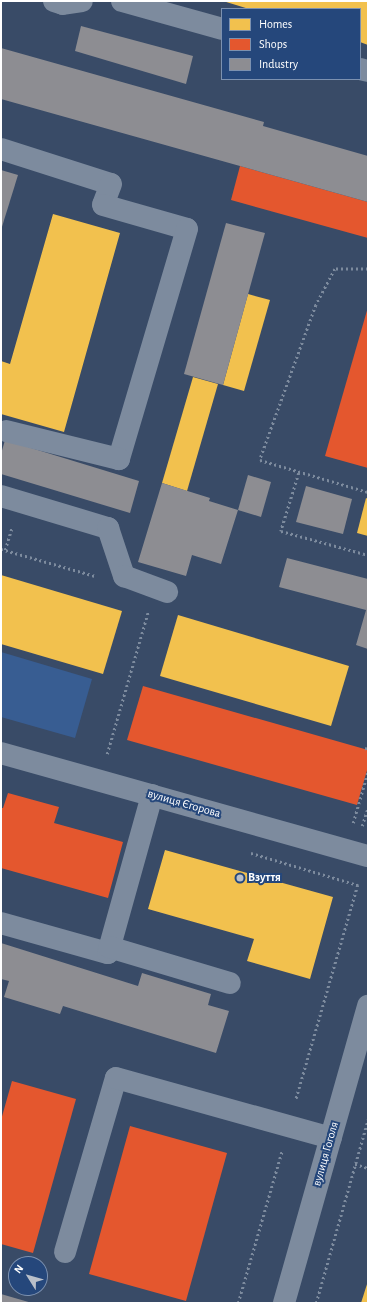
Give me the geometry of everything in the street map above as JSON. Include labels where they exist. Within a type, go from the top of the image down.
[{"type":"street","points":[[54,1],[63,4],[82,1]]},
{"type":"street","points":[[122,1],[149,5],[221,29]]},
{"type":"street","points":[[1,149],[110,184],[104,205],[187,229],[119,459],[6,431]]},
{"type":"street","points":[[1,496],[108,528],[124,576],[167,592]]},
{"type":"street","name":"вулиця Єгорова","points":[[1,753],[368,856]]},
{"type":"street","points":[[1,923],[108,953],[152,795]]},
{"type":"street","points":[[109,947],[230,984]]},
{"type":"street","name":"вулиця Гоголя","points":[[284,1303],[368,1006]]},
{"type":"street","points":[[65,1252],[116,1078],[331,1138]]},
{"type":"path","points":[[368,269],[335,270],[316,305],[260,460],[299,473],[368,492]]},
{"type":"path","points":[[299,473],[281,531],[368,555]]},
{"type":"path","points":[[1,549],[97,577]]},
{"type":"path","points":[[107,754],[149,608]]},
{"type":"path","points":[[353,824],[368,772]]},
{"type":"path","points":[[362,826],[368,807]]},
{"type":"path","points":[[316,1303],[368,1119]]},
{"type":"path","points":[[355,1164],[368,1168]]},
{"type":"shaded area","points":[[1,652],[92,679],[75,738],[1,717]]},
{"type":"building: Homes","points":[[223,1],[368,1],[368,45],[361,42],[361,8],[246,8]]},
{"type":"building: Homes","points":[[53,214],[120,233],[64,432],[1,414],[1,361],[10,364]]},
{"type":"building: Homes","points":[[248,294],[270,300],[244,391],[223,385]]},
{"type":"building: Homes","points":[[193,377],[218,384],[187,491],[162,483]]},
{"type":"building: Homes","points":[[366,498],[368,499],[368,536],[357,533]]},
{"type":"building: Homes","points":[[1,575],[122,611],[103,674],[1,644]]},
{"type":"building: Homes","points":[[178,615],[349,666],[331,726],[160,676]]},
{"type":"building: Homes","points":[[165,850],[333,897],[310,979],[247,961],[254,939],[148,909]]},
{"type":"building: Homes","points":[[368,1281],[368,1303],[361,1303]]},
{"type":"building: Shops","points":[[240,166],[368,202],[368,238],[231,200]]},
{"type":"building: Shops","points":[[368,307],[368,468],[325,456]]},
{"type":"building: Shops","points":[[143,686],[368,750],[368,767],[357,805],[127,740]]},
{"type":"building: Shops","points":[[8,793],[59,807],[54,823],[123,842],[108,898],[1,868],[1,808],[3,808]]},
{"type":"building: Shops","points":[[12,1081],[76,1099],[33,1253],[1,1244],[1,1120]]},
{"type":"building: Shops","points":[[130,1126],[227,1153],[186,1301],[89,1274]]},
{"type":"building: Industry","points":[[81,26],[193,56],[186,84],[75,51]]},
{"type":"building: Industry","points":[[1,48],[264,122],[263,126],[368,156],[368,202],[1,99]]},
{"type":"building: Industry","points":[[1,170],[18,175],[1,230]]},
{"type":"building: Industry","points":[[226,223],[265,233],[223,385],[184,374]]},
{"type":"building: Industry","points":[[5,440],[139,481],[130,513],[1,474],[1,454]]},
{"type":"building: Industry","points":[[248,475],[271,482],[261,517],[238,510]]},
{"type":"building: Industry","points":[[162,483],[210,498],[209,501],[238,510],[221,564],[192,555],[186,576],[138,562]]},
{"type":"building: Industry","points":[[306,486],[352,499],[343,534],[296,522]]},
{"type":"building: Industry","points":[[287,558],[368,579],[368,649],[356,645],[366,610],[279,587]]},
{"type":"building: Industry","points":[[1,943],[138,986],[142,973],[211,994],[208,1005],[229,1011],[216,1053],[63,1006],[60,1014],[4,997],[9,981],[1,979]]},
{"type":"building: Industry","points":[[1,1294],[32,1303],[1,1303]]},
{"type":"place","name":"Взуття","points":[[240,878]]}]
